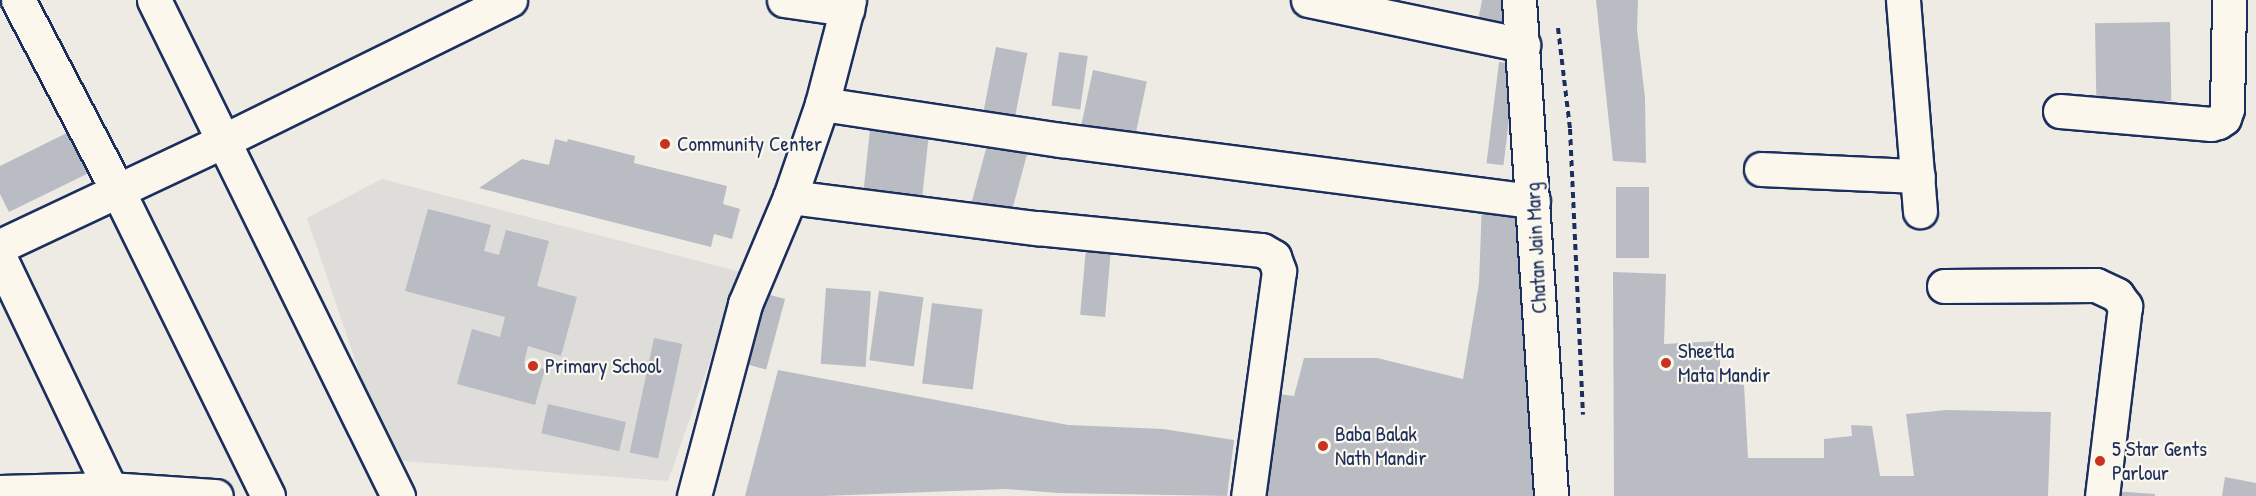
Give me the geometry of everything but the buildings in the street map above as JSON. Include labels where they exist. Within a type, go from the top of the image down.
[{"type":"street","points":[[18,0],[117,189],[267,496]]},
{"type":"street","points":[[154,0],[398,496]]},
{"type":"street","points":[[0,246],[223,141],[510,0]]},
{"type":"street","points":[[694,496],[745,304],[790,197],[822,104],[848,5],[784,0]]},
{"type":"street","points":[[1308,0],[1523,45]]},
{"type":"street","name":"Chatan Jain Marg","points":[[1519,0],[1551,496]]},
{"type":"street","points":[[1903,0],[1920,211]]},
{"type":"street","points":[[2060,111],[2211,124],[2218,122],[2223,118],[2227,109],[2229,0]]},
{"type":"street","points":[[822,104],[1061,140],[1533,201]]},
{"type":"street","points":[[1761,169],[1917,176]]},
{"type":"street","points":[[790,197],[1036,228],[1262,250],[1274,257],[1279,271],[1248,496]]},
{"type":"street","points":[[0,258],[110,489]]},
{"type":"street","points":[[1944,286],[2096,285],[2117,295],[2125,306],[2102,496]]},
{"type":"street","points":[[0,492],[110,489],[216,496]]},
{"type":"path","points":[[1558,23],[1570,129],[1583,417]]},
{"type":"shaded area","name":"Primary School","points":[[382,179],[741,272],[668,481],[389,460],[307,218]]},
{"type":"place","name":"Community Center","points":[[665,144]]},
{"type":"place","name":"Sheetla Mata Mandir","points":[[1666,363]]},
{"type":"place","name":"Primary School","points":[[533,366]]},
{"type":"place","name":"Baba Balak Nath Mandir","points":[[1323,446]]},
{"type":"place","name":"5 Star Gents Parlour","points":[[2100,461]]}]
